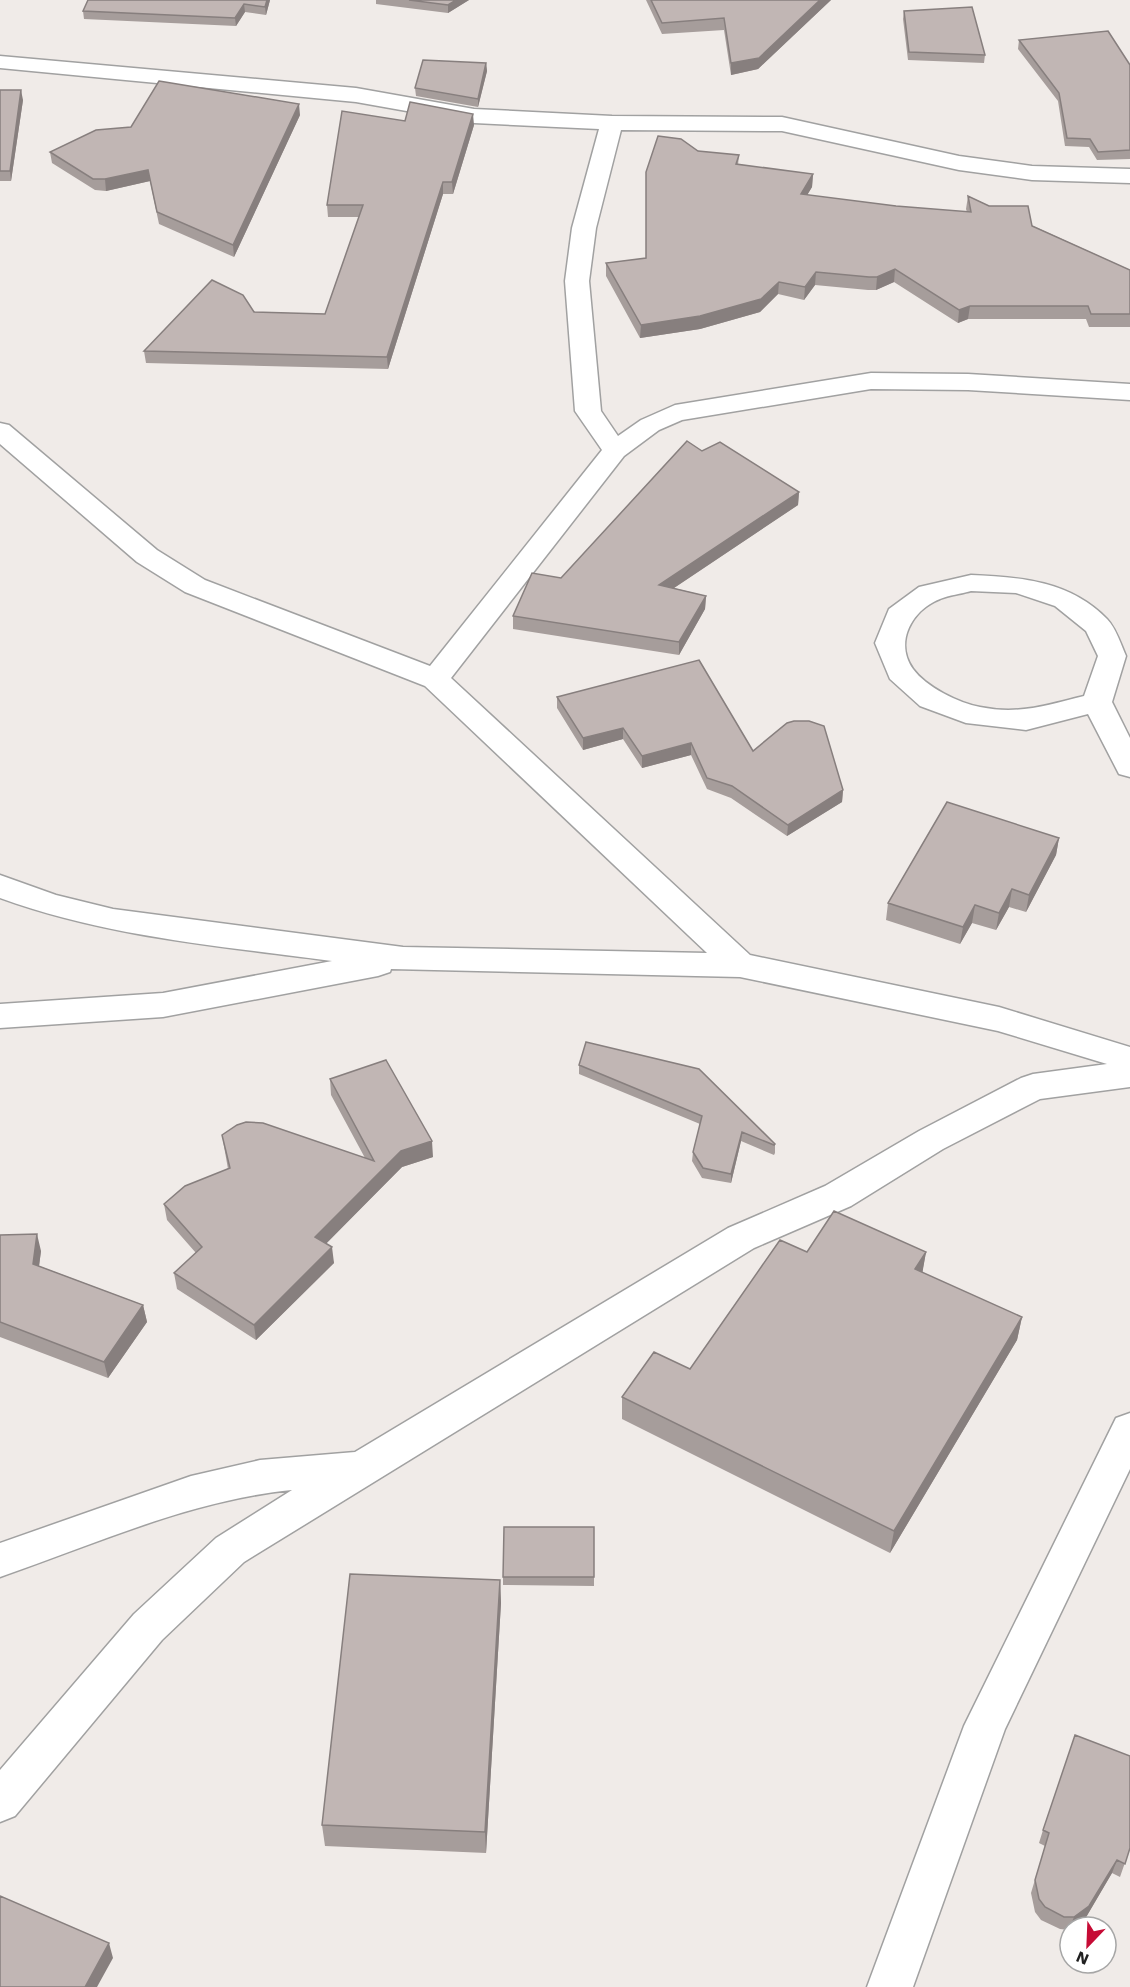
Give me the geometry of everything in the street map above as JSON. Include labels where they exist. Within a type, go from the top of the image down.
[{"type":"street","points":[[0,62],[356,95],[474,116],[612,123],[782,124],[959,163],[1021,172],[1130,176]]},
{"type":"street","points":[[612,123],[584,228],[577,281],[588,411],[615,450]]},
{"type":"street","points":[[435,679],[615,450],[650,425],[675,413],[871,381],[968,382],[1130,392]]},
{"type":"street","points":[[0,430],[147,556],[195,586],[435,679],[740,965]]},
{"type":"street","points":[[1097,702],[1026,720],[976,716],[930,699],[900,673],[889,643],[899,615],[929,593],[971,583],[1019,585],[1065,600],[1098,626],[1112,656],[1097,702],[1130,766]]},
{"type":"street","points":[[0,886],[50,904],[113,920],[403,959],[740,965],[999,1019],[1130,1059]]},
{"type":"street","points":[[0,1016],[163,1005],[403,959]]},
{"type":"street","points":[[0,1802],[148,1627],[230,1550],[741,1238],[838,1196],[931,1140],[1033,1087],[1130,1074]]},
{"type":"street","points":[[890,1987],[985,1726],[1130,1429]]},
{"type":"street","points":[[0,1560],[191,1493],[260,1477],[361,1468]]},
{"type":"building","points":[[88,0],[267,0],[265,7],[244,4],[235,18],[83,11]]},
{"type":"building","points":[[409,0],[456,0],[448,5]]},
{"type":"building","points":[[651,0],[820,0],[759,58],[731,63],[724,18],[662,23]]},
{"type":"building","points":[[972,7],[985,55],[909,52],[904,11]]},
{"type":"building","points":[[1108,31],[1130,65],[1130,150],[1098,152],[1090,139],[1067,138],[1059,93],[1019,40]]},
{"type":"building","points":[[423,60],[486,63],[478,99],[415,88]]},
{"type":"building","points":[[159,81],[299,104],[233,245],[157,212],[148,170],[105,179],[93,179],[50,152],[96,130],[131,127]]},
{"type":"building","points":[[0,90],[21,90],[10,171],[0,171]]},
{"type":"building","points":[[410,102],[473,114],[452,182],[443,182],[387,357],[144,351],[212,280],[243,295],[254,312],[325,314],[363,205],[327,205],[342,111],[405,121]]},
{"type":"building","points":[[658,136],[681,139],[698,151],[739,155],[736,164],[813,174],[801,194],[896,206],[971,212],[968,196],[989,206],[1028,206],[1032,226],[1130,270],[1130,314],[1091,314],[1088,306],[970,306],[959,310],[895,269],[877,277],[816,272],[805,287],[779,282],[761,299],[700,316],[641,325],[606,263],[646,258],[646,172]]},
{"type":"building","points":[[687,441],[702,451],[720,442],[799,492],[659,585],[706,596],[679,642],[513,616],[532,573],[561,578]]},
{"type":"building","points":[[699,660],[753,751],[787,723],[809,721],[824,726],[843,790],[788,825],[732,786],[707,778],[691,743],[642,756],[623,728],[583,738],[557,697]]},
{"type":"building","points":[[947,802],[1059,838],[1029,895],[1012,889],[999,913],[975,905],[963,927],[888,903]]},
{"type":"building","points":[[586,1042],[699,1069],[775,1144],[742,1132],[731,1174],[703,1168],[693,1152],[702,1116],[579,1065]]},
{"type":"building","points":[[386,1060],[432,1141],[401,1151],[315,1237],[332,1247],[254,1325],[174,1273],[202,1247],[164,1204],[185,1186],[230,1168],[222,1135],[246,1122],[263,1123],[374,1161],[330,1079]]},
{"type":"building","points":[[834,1211],[926,1252],[915,1269],[1022,1317],[894,1531],[622,1397],[654,1352],[690,1369],[780,1240],[807,1252]]},
{"type":"building","points":[[37,1234],[33,1264],[143,1305],[104,1362],[0,1322],[0,1235]]},
{"type":"building","points":[[504,1527],[594,1527],[594,1577],[503,1577]]},
{"type":"building","points":[[350,1574],[500,1580],[485,1832],[322,1825]]},
{"type":"building","points":[[1075,1735],[1130,1756],[1130,1848],[1125,1864],[1117,1860],[1089,1906],[1077,1915],[1060,1915],[1045,1907],[1039,1899],[1035,1880],[1049,1833],[1043,1830]]},
{"type":"building","points":[[0,1896],[109,1943],[85,1987],[0,1987]]}]
